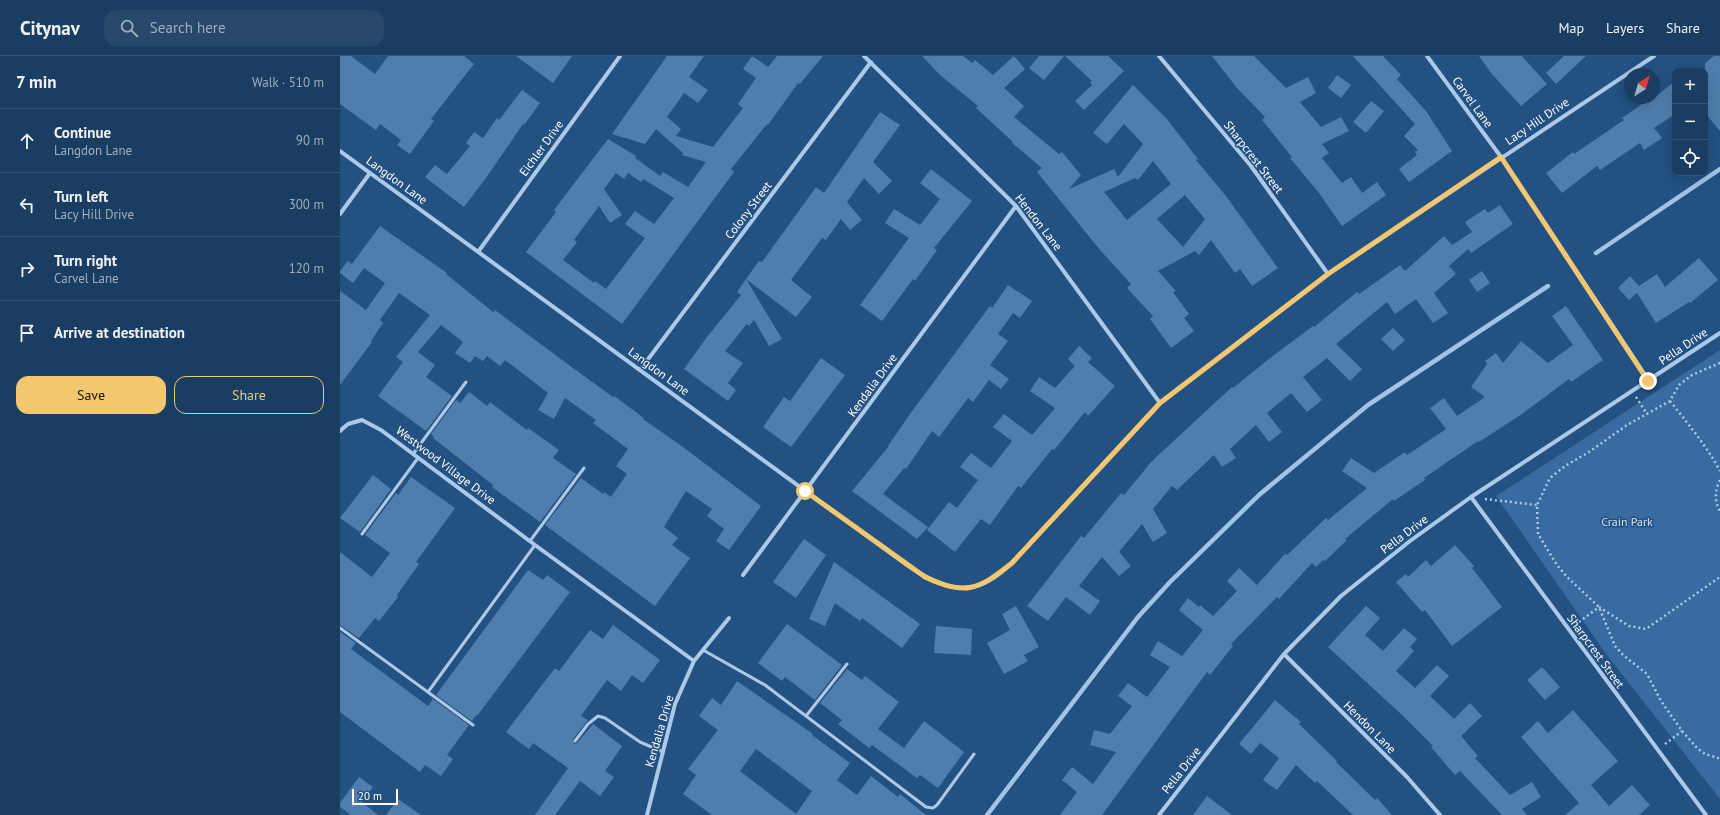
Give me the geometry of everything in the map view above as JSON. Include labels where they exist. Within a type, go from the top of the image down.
[{"type":"street","name":"Eichler Drive","points":[[478,252],[620,56]]},
{"type":"street","name":"Hendon Lane","points":[[864,56],[872,62],[1016,206],[1160,403]]},
{"type":"street","name":"Sharpcrest Street","points":[[1159,56],[1251,166],[1328,274]]},
{"type":"street","name":"Carvel Lane","points":[[1427,56],[1501,157],[1648,381]]},
{"type":"street","name":"Lacy Hill Drive","points":[[974,587],[989,581],[1012,563],[1160,403],[1328,274],[1654,56]]},
{"type":"street","name":"Colony Street","points":[[640,370],[872,62]]},
{"type":"street","name":"Langdon Lane","points":[[340,151],[925,577],[944,586],[959,588],[974,587]]},
{"type":"street","points":[[340,214],[370,173]]},
{"type":"street","name":"Kendalia Drive","points":[[743,575],[1016,206]]},
{"type":"street","name":"Pella Drive","points":[[1158,815],[1284,654],[1341,596],[1410,541],[1471,497],[1720,333]]},
{"type":"street","name":"Westwood Village Drive","points":[[340,431],[348,424],[362,420],[381,430],[694,661]]},
{"type":"street","name":"Sharpcrest Street","points":[[1471,497],[1706,815]]},
{"type":"street","name":"Kendalia Drive","points":[[647,815],[675,704],[694,661],[729,618]]},
{"type":"street","name":"Hendon Lane","points":[[1284,654],[1407,777],[1440,815]]},
{"type":"lane","points":[[413,454],[466,382]]},
{"type":"lane","points":[[362,534],[418,458]]},
{"type":"lane","points":[[530,541],[584,468]]},
{"type":"lane","points":[[428,692],[535,545]]},
{"type":"lane","points":[[340,628],[473,725]]},
{"type":"lane","points":[[703,650],[765,686],[926,807],[933,808],[974,754]]},
{"type":"lane","points":[[806,716],[847,664]]},
{"type":"lane","points":[[576,741],[588,724],[598,716],[605,718],[640,742],[663,752]]},
{"type":"path","points":[[1720,362],[1692,375],[1679,385],[1670,401],[1627,425],[1589,452],[1565,466],[1550,478],[1537,506],[1538,534],[1557,565],[1599,607],[1629,626],[1646,629],[1651,627],[1720,577]]},
{"type":"path","points":[[1632,392],[1647,414]]},
{"type":"path","points":[[1670,401],[1696,433],[1712,456],[1720,472]]},
{"type":"path","points":[[1720,480],[1715,499],[1716,505],[1720,511]]},
{"type":"path","points":[[1471,497],[1537,506]]},
{"type":"path","points":[[1569,630],[1599,607]]},
{"type":"path","points":[[1599,607],[1615,646],[1622,655],[1647,674],[1661,701],[1682,731],[1705,754],[1718,758],[1720,757]]},
{"type":"path","points":[[1658,751],[1682,731]]},
{"type":"green space","name":"Crain Park","points":[[1720,350],[1720,799],[1606,654],[1496,496]]},
{"type":"building","points":[[340,56],[351,56],[375,74],[388,56],[464,56],[474,64],[431,119],[434,121],[410,154],[397,145],[401,140],[380,124],[376,130],[340,104]]},
{"type":"building","points":[[516,56],[572,56],[553,83]]},
{"type":"building","points":[[667,56],[704,56],[689,77],[708,90],[698,103],[684,93],[667,117],[681,129],[676,136],[713,147],[743,108],[738,104],[756,78],[743,69],[752,56],[768,67],[777,56],[823,56],[800,84],[798,83],[768,125],[767,124],[731,169],[734,172],[622,324],[526,252],[556,212],[554,210],[608,139],[636,156],[635,158],[660,176],[663,172],[688,187],[706,162],[682,155],[683,153],[656,129],[645,144],[612,134]],"holes":[[[616,173],[624,179],[628,173],[641,182],[643,179],[674,198],[654,224],[635,211],[625,224],[645,238],[606,289],[595,281],[594,283],[563,260],[577,242],[574,240],[599,206],[610,223],[622,215],[604,189]]]},
{"type":"building","points":[[922,56],[963,56],[972,63],[975,60],[993,75],[1014,56],[1025,69],[1004,88],[1024,106],[1014,117],[1059,154],[1062,152],[1081,175],[1069,189],[1114,169],[1118,177],[1143,144],[1124,124],[1107,144],[1093,133],[1133,85],[1166,118],[1198,159],[1196,160],[1226,196],[1278,268],[1252,286],[1240,269],[1235,273],[1211,240],[1199,255],[1195,251],[1158,271],[1176,291],[1173,292],[1189,314],[1184,318],[1194,331],[1171,348],[1150,319],[1153,316],[1127,288],[1131,284],[1100,250],[1037,172],[1042,168],[1012,143],[1013,142],[976,108],[978,106],[940,75]],"holes":[[[1153,161],[1171,184],[1127,220],[1104,192],[1135,178],[1138,180]],[[1185,195],[1205,219],[1183,247],[1157,219]]]},
{"type":"building","points":[[1039,56],[1064,56],[1044,80],[1029,68]]},
{"type":"building","points":[[1065,56],[1108,56],[1124,71],[1084,110],[1075,101],[1092,85],[1090,82],[1092,81]]},
{"type":"building","points":[[1212,56],[1254,56],[1286,88],[1308,77],[1316,93],[1300,102],[1321,127],[1341,117],[1349,131],[1322,144],[1329,153],[1322,158],[1342,183],[1351,177],[1362,193],[1377,182],[1386,195],[1342,226],[1319,193],[1290,158],[1292,157],[1262,120],[1265,117],[1237,88]]},
{"type":"building","points":[[1353,56],[1383,56],[1401,75],[1397,79],[1426,111],[1452,151],[1409,182],[1399,169],[1417,155],[1415,152],[1418,150],[1404,136],[1415,124]]},
{"type":"building","points":[[1479,56],[1522,56],[1547,84],[1521,106],[1491,73]]},
{"type":"building","points":[[1564,56],[1586,56],[1556,84],[1546,73]]},
{"type":"building","points":[[1714,56],[1720,56],[1720,131],[1708,117],[1708,68],[1705,68],[1705,63]]},
{"type":"building","points":[[1337,75],[1351,85],[1341,98],[1328,88]]},
{"type":"building","points":[[1672,83],[1672,116],[1654,128],[1662,138],[1644,150],[1640,143],[1600,170],[1597,166],[1562,193],[1546,173],[1573,152],[1574,154],[1624,120],[1622,118],[1642,104],[1660,104],[1660,93]]},
{"type":"building","points":[[522,90],[540,103],[524,125],[523,124],[464,207],[425,177],[435,165],[447,174],[470,146],[466,143],[474,132],[483,138],[497,118],[499,120]]},
{"type":"building","points":[[1371,101],[1384,111],[1366,133],[1353,122]]},
{"type":"building","points":[[880,112],[900,125],[873,162],[892,181],[879,194],[864,178],[847,202],[862,220],[850,230],[841,219],[826,240],[822,238],[791,280],[812,297],[796,317],[746,279],[759,261],[762,262],[816,187],[824,193]]},
{"type":"building","points":[[931,169],[972,201],[934,248],[937,250],[915,281],[913,279],[882,321],[860,305],[909,238],[885,223],[894,209],[920,225],[940,199],[920,183]]},
{"type":"building","points":[[1500,205],[1513,224],[1471,253],[1468,249],[1449,266],[1456,274],[1434,293],[1448,313],[1433,323],[1416,299],[1395,314],[1387,302],[1336,344],[1362,369],[1350,381],[1327,358],[1303,377],[1322,400],[1307,412],[1291,393],[1267,413],[1282,432],[1269,442],[1256,425],[1230,449],[1236,458],[1222,467],[1214,455],[1177,490],[1172,486],[1153,509],[1167,533],[1153,542],[1142,524],[1119,552],[1131,566],[1119,576],[1102,557],[1079,586],[1100,601],[1090,615],[1066,597],[1048,621],[1027,606],[1081,536],[1084,538],[1121,493],[1124,495],[1152,461],[1232,387],[1233,388],[1313,326],[1314,327],[1357,292],[1359,294],[1400,265],[1405,271],[1444,236],[1452,245],[1472,232],[1465,222],[1485,209],[1488,213]]},
{"type":"building","points":[[380,226],[447,273],[446,274],[493,312],[495,310],[613,397],[614,396],[761,506],[729,550],[716,541],[724,529],[707,516],[712,509],[686,491],[664,527],[678,538],[672,545],[690,558],[655,606],[545,525],[581,478],[603,494],[604,492],[611,497],[627,474],[616,466],[628,449],[593,423],[596,420],[565,398],[554,419],[538,410],[548,393],[505,360],[500,366],[487,356],[483,361],[475,356],[470,363],[455,353],[463,342],[441,325],[418,352],[435,365],[426,377],[452,396],[426,431],[378,396],[403,362],[396,357],[430,315],[399,293],[380,320],[383,323],[371,341],[372,342],[340,385],[340,291],[366,310],[385,283],[364,268],[353,283],[340,273],[340,271],[348,261],[352,264]]},
{"type":"building","points":[[1699,258],[1718,280],[1690,303],[1689,302],[1656,323],[1637,293],[1629,300],[1618,288],[1630,276],[1639,286],[1657,274],[1665,287]]},
{"type":"building","points":[[1482,271],[1490,283],[1477,292],[1469,280]]},
{"type":"building","points":[[746,279],[782,339],[769,346],[754,320],[749,326],[747,324],[725,351],[743,363],[728,383],[736,390],[728,401],[684,369],[707,337],[741,295],[737,292]]},
{"type":"building","points":[[1008,285],[1032,301],[1020,318],[1013,313],[998,334],[1008,341],[990,365],[1009,379],[1001,389],[989,380],[973,402],[968,398],[939,437],[932,431],[906,469],[904,468],[883,494],[928,527],[917,539],[852,491],[889,446],[910,414],[990,306],[992,308]]},
{"type":"building","points":[[1566,306],[1603,360],[1571,382],[1569,379],[1522,414],[1479,442],[1478,441],[1424,478],[1425,480],[1394,501],[1393,499],[1345,539],[1347,540],[1325,561],[1323,560],[1316,567],[1312,563],[1279,599],[1277,597],[1231,644],[1233,646],[1210,675],[1207,672],[1102,815],[1060,815],[1077,792],[1062,780],[1072,767],[1093,784],[1116,752],[1090,745],[1094,730],[1110,734],[1132,706],[1118,696],[1128,683],[1147,697],[1170,667],[1150,655],[1158,641],[1182,656],[1203,630],[1179,610],[1188,598],[1199,607],[1200,605],[1213,616],[1237,591],[1227,581],[1239,568],[1257,585],[1285,554],[1287,555],[1326,518],[1328,520],[1367,488],[1342,471],[1351,458],[1374,473],[1405,452],[1407,455],[1446,429],[1430,408],[1444,398],[1457,416],[1485,397],[1471,387],[1487,364],[1485,361],[1496,353],[1503,363],[1521,341],[1548,363],[1573,345],[1552,316]]},
{"type":"building","points":[[1393,328],[1405,340],[1393,351],[1381,339]]},
{"type":"building","points":[[1079,346],[1092,358],[1088,362],[1115,386],[1088,416],[1085,412],[1054,450],[1052,449],[1021,488],[1018,486],[990,525],[981,519],[955,552],[927,530],[949,502],[957,508],[978,480],[960,467],[971,453],[991,468],[1012,441],[993,427],[1004,414],[1032,435],[1055,408],[1030,391],[1039,377],[1055,388],[1075,366],[1068,359]]},
{"type":"building","points":[[821,358],[845,375],[791,447],[763,427],[784,397],[790,401]]},
{"type":"building","points":[[469,392],[487,406],[490,402],[527,430],[528,428],[559,450],[553,458],[576,474],[540,522],[492,487],[493,485],[433,438],[434,437],[431,434],[456,400],[460,403]]},
{"type":"building","points":[[373,475],[391,489],[360,532],[340,518]]},
{"type":"building","points":[[411,477],[455,508],[416,562],[419,564],[397,595],[398,597],[379,621],[375,618],[359,638],[340,625],[340,552],[372,577],[390,553],[365,535],[396,493],[398,495]]},
{"type":"building","points":[[804,539],[826,555],[796,598],[773,582]]},
{"type":"building","points":[[1455,545],[1474,566],[1472,568],[1502,607],[1452,646],[1425,610],[1422,612],[1396,582],[1406,574],[1408,577],[1426,560],[1431,566]]},
{"type":"building","points":[[834,562],[920,624],[902,648],[862,618],[860,621],[835,603],[825,626],[809,619]]},
{"type":"building","points":[[528,570],[543,580],[547,575],[570,592],[472,721],[436,695]]},
{"type":"building","points":[[1016,606],[1039,647],[1024,655],[1028,661],[1004,674],[987,643],[1010,630],[1002,614]]},
{"type":"building","points":[[1366,606],[1380,618],[1365,635],[1383,651],[1404,628],[1417,639],[1410,647],[1414,651],[1396,671],[1415,688],[1437,665],[1449,676],[1430,696],[1454,719],[1470,703],[1482,716],[1461,736],[1478,756],[1475,758],[1510,795],[1532,782],[1541,797],[1522,809],[1527,815],[1502,815],[1460,771],[1455,775],[1431,747],[1433,746],[1401,714],[1328,647]]},
{"type":"building","points":[[787,624],[842,665],[815,700],[785,677],[782,681],[758,663]]},
{"type":"building","points":[[613,625],[660,660],[643,683],[632,675],[621,691],[607,680],[581,716],[588,720],[573,739],[574,744],[577,743],[593,724],[622,746],[605,771],[614,777],[600,796],[580,781],[555,815],[535,815],[568,768],[533,743],[529,749],[506,732],[555,668],[559,671],[590,630],[603,639]]},
{"type":"building","points":[[936,626],[972,629],[971,655],[934,653]]},
{"type":"building","points":[[340,632],[356,643],[351,649],[428,706],[433,699],[469,725],[447,755],[453,759],[441,776],[425,765],[420,772],[340,712]]},
{"type":"building","points":[[1542,667],[1560,687],[1545,700],[1527,680]]},
{"type":"building","points":[[847,669],[862,680],[865,676],[899,702],[878,729],[904,748],[924,721],[964,752],[938,788],[920,775],[917,778],[872,745],[869,748],[838,724],[842,720],[820,703]]},
{"type":"building","points":[[737,681],[813,734],[812,735],[850,763],[837,780],[857,795],[871,776],[898,797],[900,794],[926,815],[712,815],[683,794],[696,775],[688,769],[718,730],[699,716],[712,698],[721,705]],"holes":[[[756,749],[812,791],[796,814],[740,771]]]},
{"type":"building","points":[[1275,700],[1301,722],[1299,724],[1337,761],[1336,762],[1375,800],[1377,798],[1392,815],[1353,815],[1317,781],[1315,783],[1296,765],[1277,790],[1263,780],[1279,758],[1260,743],[1251,754],[1239,744]]},
{"type":"building","points":[[1573,710],[1618,761],[1591,785],[1609,806],[1632,785],[1650,805],[1639,815],[1565,815],[1579,803],[1521,737],[1538,721],[1548,733]]},
{"type":"building","points":[[359,777],[373,787],[362,802],[378,815],[351,815],[340,807],[340,803]]},
{"type":"building","points":[[1207,796],[1232,815],[1193,815]]},
{"type":"building","points":[[398,799],[421,815],[386,815]]},
{"type":"waterway","points":[[1596,253],[1720,169]]},
{"type":"waterway","points":[[987,815],[1138,617],[1170,582],[1259,495],[1368,405],[1548,286]]},
{"type":"route","points":[[805,491],[925,577],[944,586],[959,588],[974,587],[989,581],[1012,563],[1160,403],[1328,274],[1501,157],[1648,381]]}]
